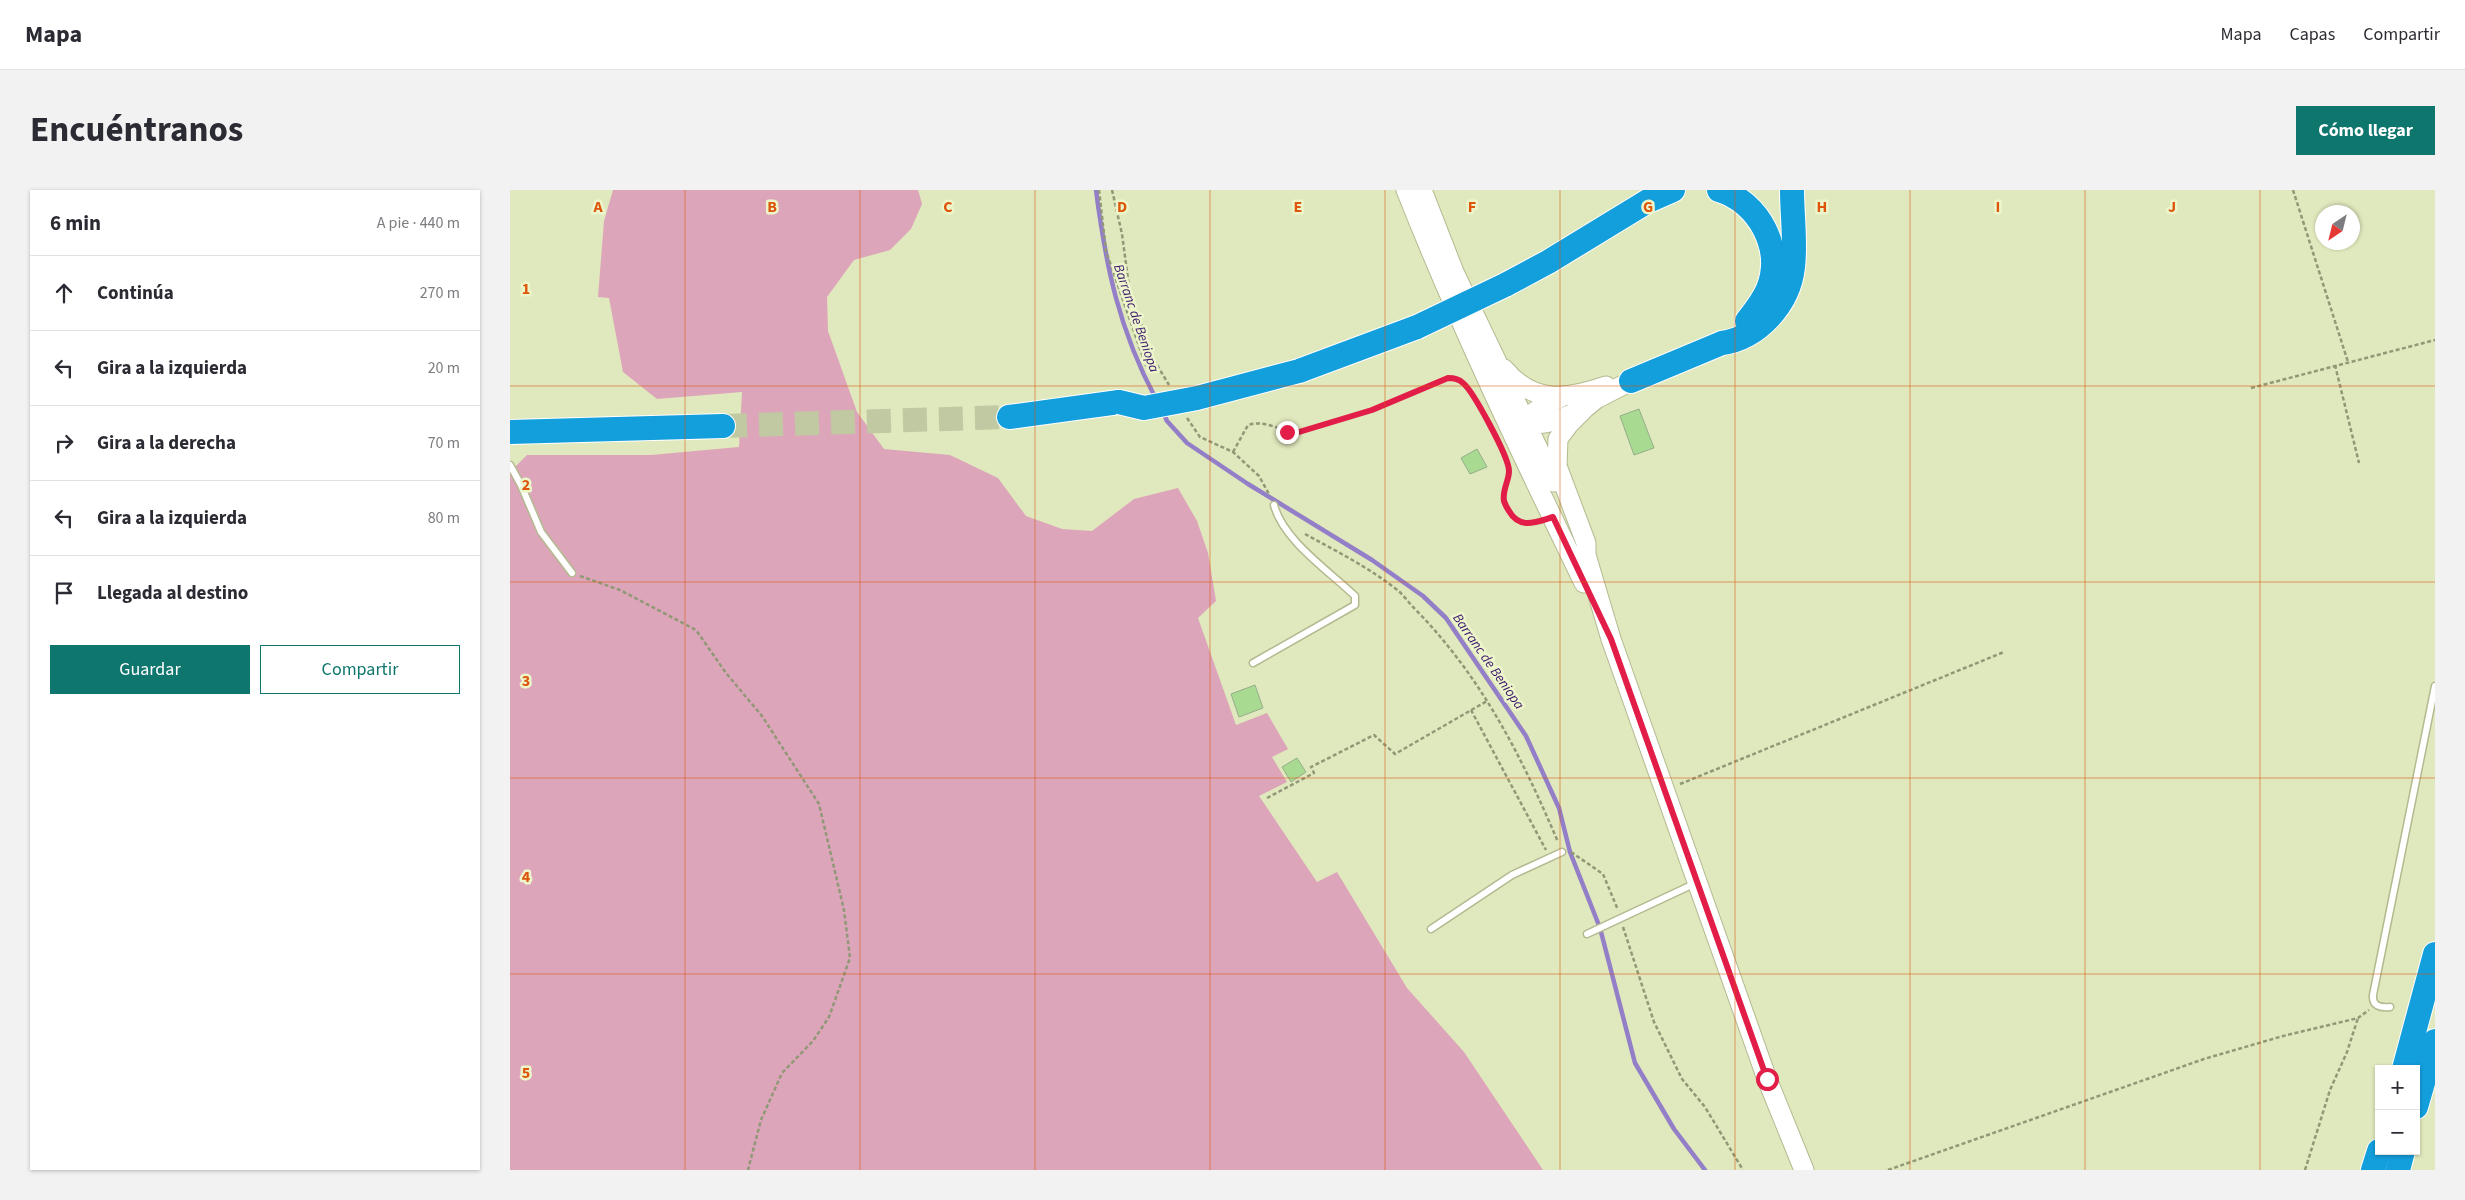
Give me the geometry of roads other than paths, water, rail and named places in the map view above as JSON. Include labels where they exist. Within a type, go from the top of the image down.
[{"type":"highway","points":[[1719,190],[1729,193],[1747,206],[1758,218],[1771,241],[1773,270],[1769,288],[1763,299],[1746,322],[1722,344]]},
{"type":"highway","points":[[1631,381],[1722,344],[1735,341],[1766,321],[1783,298],[1793,268],[1792,190]]},
{"type":"highway","points":[[1502,280],[1560,242],[1650,193]]},
{"type":"highway","points":[[1009,417],[1119,402],[1144,408],[1197,398],[1297,365],[1414,322],[1502,280],[1650,193]]},
{"type":"highway","points":[[510,432],[723,426]]},
{"type":"highway","points":[[2405,1065],[2435,954]]},
{"type":"highway","points":[[2420,1093],[2435,1041]]},
{"type":"highway","points":[[2373,1170],[2378,1155]]},
{"type":"highway","points":[[2398,1170],[2402,1155]]},
{"type":"street","points":[[1412,192],[1454,272],[1524,423],[1556,486],[1586,555],[1611,639],[1767,1079],[1804,1170]]},
{"type":"street","points":[[1412,192],[1514,416],[1524,423],[1544,424],[1586,408],[1631,381]]},
{"type":"street","points":[[1412,192],[1440,274],[1490,387],[1611,639]]},
{"type":"street","points":[[1494,358],[1513,380],[1526,388],[1560,398]]},
{"type":"street","points":[[1565,540],[1564,527],[1520,429],[1539,408],[1560,398],[1587,392],[1616,382],[1631,381]]},
{"type":"street","points":[[1586,408],[1569,424],[1558,439],[1556,452],[1557,466],[1586,543],[1586,555]]},
{"type":"lane","points":[[510,465],[521,485],[540,532],[572,573]]},
{"type":"lane","points":[[1253,663],[1355,605],[1355,596],[1288,533],[1276,514],[1274,505]]},
{"type":"lane","points":[[2390,1007],[2381,1008],[2372,1000],[2435,686]]},
{"type":"lane","points":[[1431,929],[1512,875],[1549,856],[1562,852]]},
{"type":"lane","points":[[1587,934],[1698,882]]},
{"type":"waterway","name":"Barranc de Beniopa","points":[[1096,190],[1104,245],[1123,323],[1132,348],[1156,399]]},
{"type":"waterway","name":"Barranc de Beniopa","points":[[1163,412],[1167,421],[1187,443],[1248,484],[1372,560],[1423,596],[1446,618],[1526,736],[1559,808],[1570,852],[1600,928],[1635,1063],[1674,1129],[1705,1170]]},
{"type":"tunnel","points":[[723,426],[1009,417]]}]
